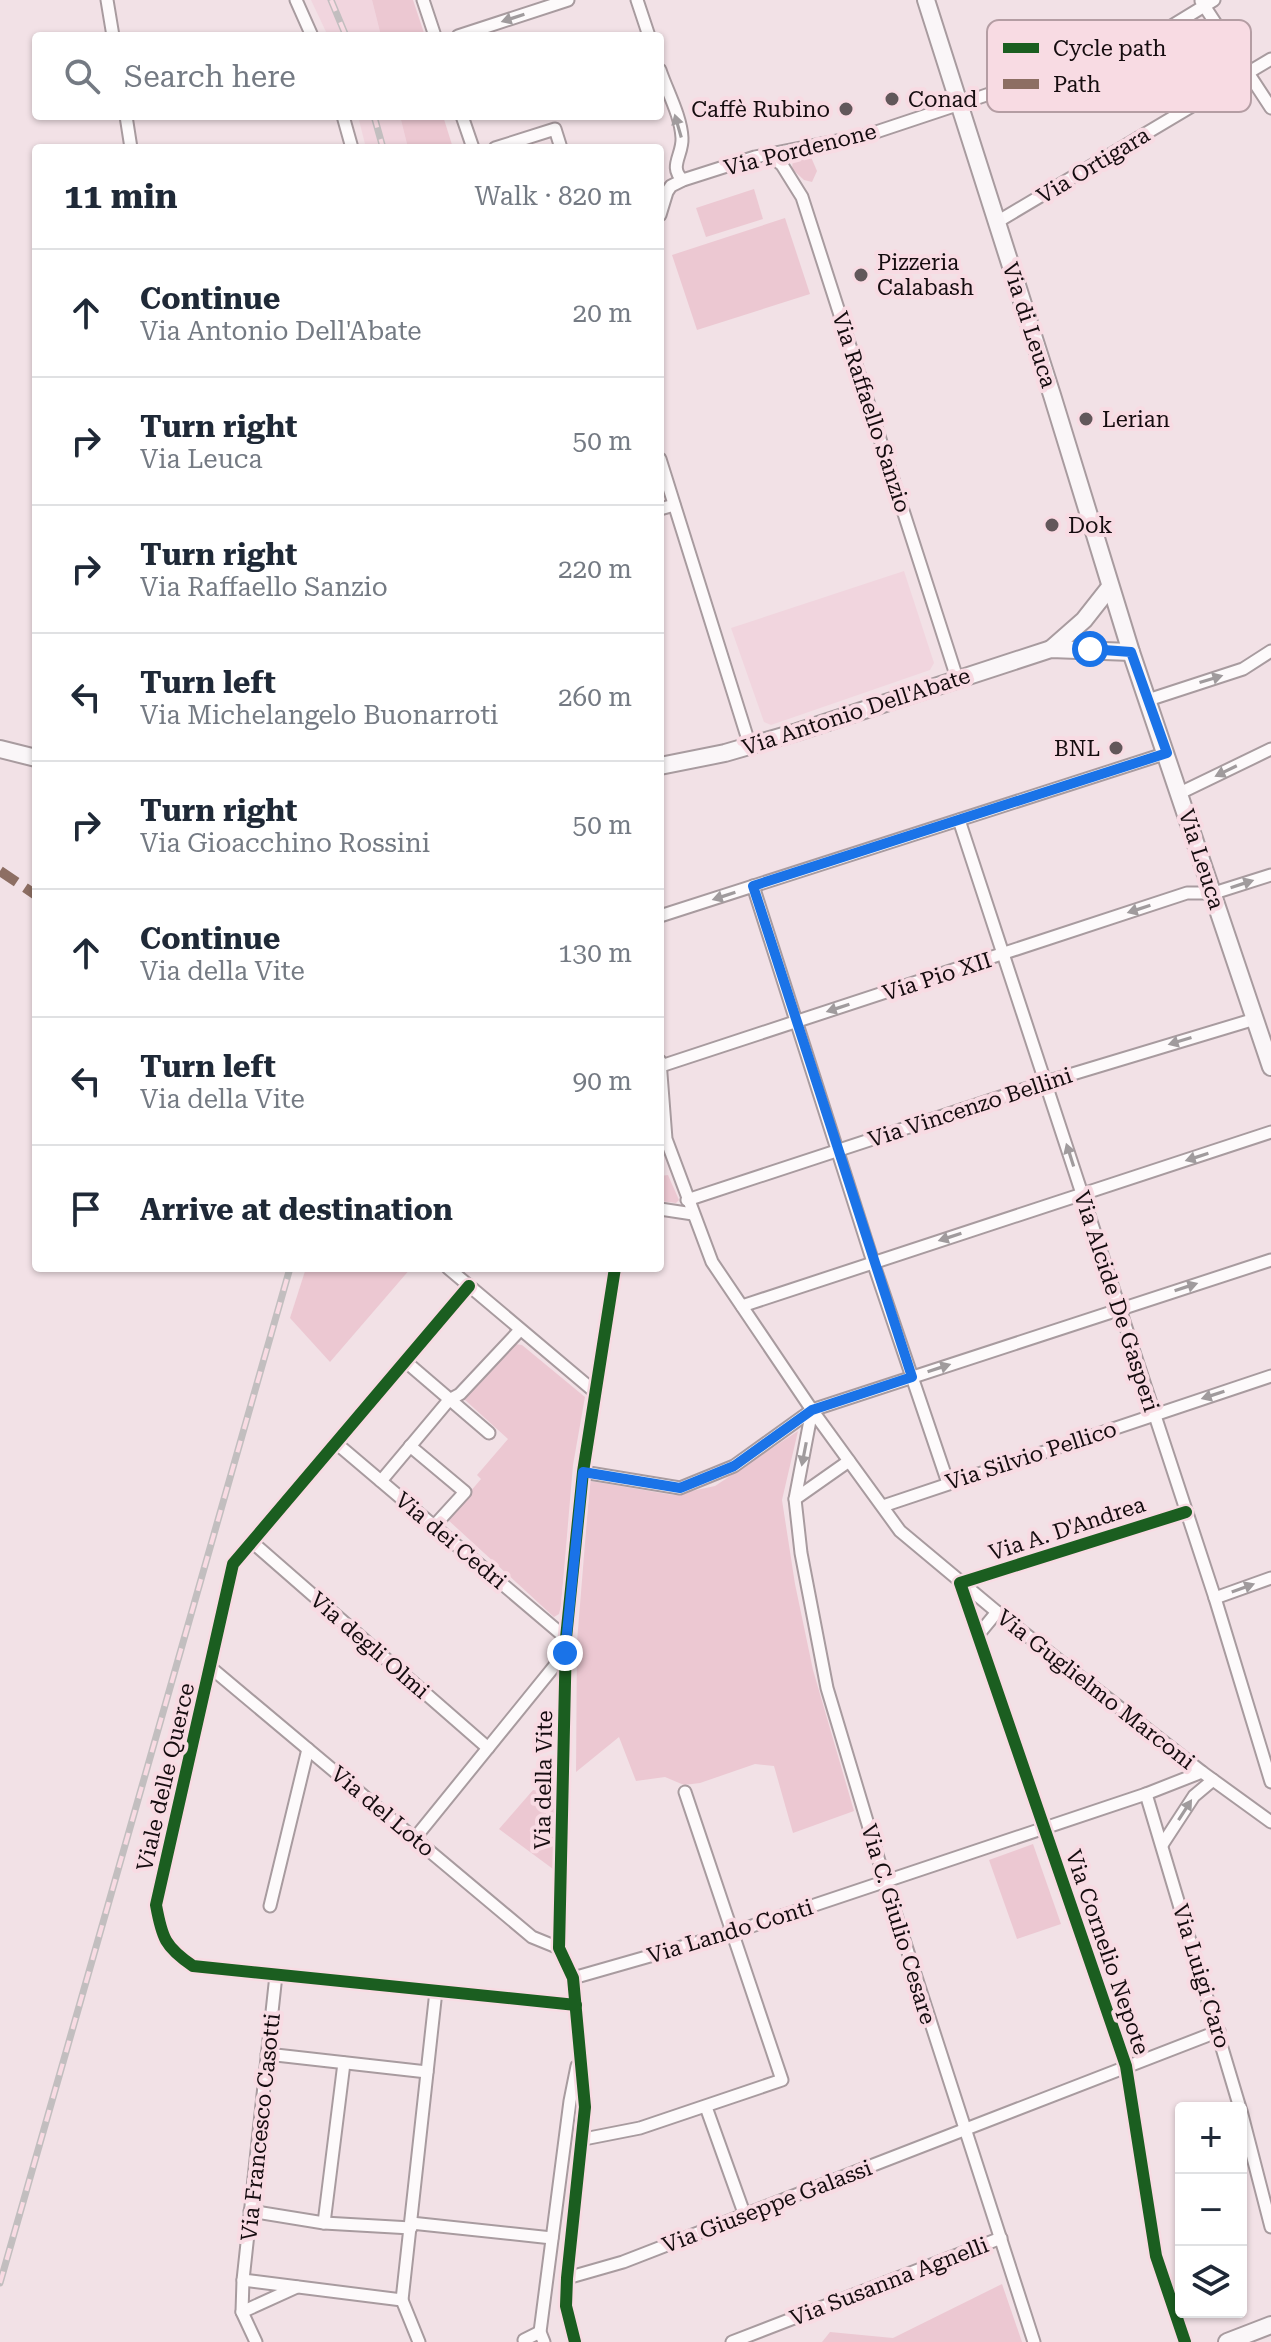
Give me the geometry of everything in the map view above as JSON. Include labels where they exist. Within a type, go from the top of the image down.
[{"type":"main road","name":"Via di Leuca","points":[[926,0],[1131,652]]},
{"type":"main road","name":"Via Antonio Dell'Abate","points":[[1051,649],[1084,620],[1110,587]]},
{"type":"main road","name":"Via Antonio Dell'Abate","points":[[664,765],[750,746],[1051,649],[1131,652]]},
{"type":"main road","name":"Via Leuca","points":[[1131,652],[1270,1061]]},
{"type":"main road","points":[[0,749],[32,757]]},
{"type":"main road","points":[[1227,2342],[1271,2325]]},
{"type":"street","points":[[107,0],[112,32]]},
{"type":"street","points":[[296,0],[310,32]]},
{"type":"street","points":[[423,0],[434,32]]},
{"type":"street","points":[[470,32],[568,0]]},
{"type":"street","points":[[637,0],[648,32]]},
{"type":"street","points":[[1206,2],[1217,20]]},
{"type":"street","name":"Via Pordenone","points":[[1179,20],[1206,2]]},
{"type":"street","name":"Via Ortigara","points":[[1251,71],[1271,59]]},
{"type":"street","points":[[1251,78],[1271,108]]},
{"type":"street","points":[[664,82],[682,136],[675,165],[678,176],[683,180],[671,186],[664,202]]},
{"type":"street","name":"Via Pordenone","points":[[683,180],[769,154],[867,135],[987,95]]},
{"type":"street","name":"Via Ortigara","points":[[997,222],[1182,112]]},
{"type":"street","points":[[127,120],[130,144]]},
{"type":"street","points":[[344,120],[351,144]]},
{"type":"street","points":[[463,120],[472,144]]},
{"type":"street","points":[[508,144],[555,129],[560,144]]},
{"type":"street","name":"Via Raffaello Sanzio","points":[[769,154],[782,165],[802,197],[957,678]]},
{"type":"street","points":[[664,472],[750,746]]},
{"type":"street","points":[[664,508],[674,505]]},
{"type":"street","points":[[1148,700],[1243,669],[1271,651]]},
{"type":"street","points":[[1180,793],[1271,749]]},
{"type":"street","points":[[664,915],[1167,753]]},
{"type":"street","name":"Via Alcide De Gasperi","points":[[959,820],[1265,1745],[1271,1782]]},
{"type":"street","name":"Via Pio XII","points":[[664,1063],[1187,893],[1214,893],[1271,875]]},
{"type":"street","points":[[753,886],[873,1262],[948,1483]]},
{"type":"street","name":"Via Vincenzo Bellini","points":[[687,1200],[1046,1082],[1255,1019]]},
{"type":"street","name":"Via Guglielmo Marconi","points":[[664,1122],[666,1139],[712,1262],[812,1410],[900,1531],[960,1583],[1202,1772],[1269,1817]]},
{"type":"street","points":[[742,1306],[1271,1132]]},
{"type":"street","points":[[664,1166],[676,1166]]},
{"type":"street","points":[[664,1210],[693,1214]]},
{"type":"street","points":[[583,1472],[680,1488],[734,1466],[812,1410],[1271,1260]]},
{"type":"street","points":[[453,1272],[595,1392]]},
{"type":"street","name":"Via della Vite","points":[[575,2342],[566,2306],[567,2278],[585,2107],[573,1978],[559,1948],[565,1653],[583,1472],[614,1272]]},
{"type":"street","name":"Viale delle Querce","points":[[469,1286],[233,1564],[156,1905],[160,1928],[171,1951],[193,1966],[576,2005]]},
{"type":"street","points":[[381,1481],[449,1400],[460,1394],[520,1330]]},
{"type":"street","points":[[405,1361],[489,1433]]},
{"type":"street","name":"Via Silvio Pellico","points":[[883,1506],[1271,1376]]},
{"type":"street","name":"Via C. Giulio Cesare","points":[[812,1410],[795,1499],[801,1553],[827,1688],[885,1881],[1034,2342]]},
{"type":"street","name":"Via dei Cedri","points":[[336,1443],[566,1638]]},
{"type":"street","points":[[410,1446],[465,1492],[434,1526]]},
{"type":"street","points":[[795,1499],[849,1461]]},
{"type":"street","name":"Via A. D'Andrea","points":[[960,1583],[1186,1512]]},
{"type":"street","name":"Via degli Olmi","points":[[252,1542],[488,1748]]},
{"type":"street","points":[[1215,1598],[1271,1578]]},
{"type":"street","name":"Via Cornelio Nepote","points":[[960,1583],[1126,2066],[1156,2256],[1185,2342]]},
{"type":"street","points":[[978,1635],[997,1612]]},
{"type":"street","points":[[415,1838],[565,1653]]},
{"type":"street","name":"Via del Loto","points":[[210,1667],[532,1937],[559,1948]]},
{"type":"street","points":[[270,1906],[308,1749]]},
{"type":"street","name":"Via Lando Conti","points":[[573,1978],[734,1932],[1146,1794],[1202,1772]]},
{"type":"street","points":[[1162,1845],[1194,1796],[1213,1780]]},
{"type":"street","points":[[584,2139],[640,2128],[782,2080],[685,1792]]},
{"type":"street","name":"Via Luigi Caro","points":[[1146,1794],[1239,2102]]},
{"type":"street","name":"Via Francesco Casotti","points":[[256,2342],[242,2312],[243,2280],[276,1975]]},
{"type":"street","points":[[419,2342],[402,2300],[436,1991]]},
{"type":"street","name":"Via Giuseppe Galassi","points":[[567,2278],[623,2262],[1219,2031]]},
{"type":"street","points":[[525,2342],[542,2337],[570,2101],[580,2052]]},
{"type":"street","points":[[267,2054],[427,2072]]},
{"type":"street","points":[[324,2223],[344,2063]]},
{"type":"street","points":[[706,2107],[744,2213]]},
{"type":"street","name":"Via Luigi Caro","points":[[1247,2133],[1271,2227]]},
{"type":"street","points":[[250,2211],[324,2223],[411,2225],[552,2238]]},
{"type":"street","name":"Via Susanna Agnelli","points":[[732,2342],[1001,2238]]},
{"type":"street","points":[[243,2280],[402,2300]]},
{"type":"street","points":[[242,2312],[298,2286]]},
{"type":"shaded area","points":[[311,0],[372,0],[380,32],[326,32]]},
{"type":"shaded area","points":[[372,0],[413,0],[424,32],[380,32]]},
{"type":"shaded area","points":[[359,120],[401,120],[407,144],[365,144]]},
{"type":"shaded area","points":[[401,120],[444,120],[452,144],[407,144]]},
{"type":"shaded area","points":[[811,157],[817,171],[812,182],[804,180],[792,169],[793,158]]},
{"type":"shaded area","points":[[754,189],[763,219],[706,237],[696,208]]},
{"type":"shaded area","points":[[785,218],[810,294],[697,330],[672,255]]},
{"type":"shaded area","points":[[904,571],[934,663],[930,670],[771,725],[764,722],[731,628]]},
{"type":"shaded area","points":[[668,1175],[679,1200],[676,1203],[664,1202],[664,1176]]},
{"type":"shaded area","points":[[305,1272],[408,1272],[330,1362],[290,1318]]},
{"type":"shaded area","points":[[515,1344],[522,1345],[585,1397],[573,1465],[561,1606],[559,1614],[554,1617],[447,1519],[481,1479],[477,1475],[508,1439],[464,1399]]},
{"type":"shaded area","points":[[798,1431],[782,1500],[813,1670],[854,1811],[793,1833],[774,1766],[755,1764],[700,1783],[684,1785],[665,1777],[636,1781],[619,1737],[576,1772],[577,1642],[590,1481],[673,1495],[715,1486]]},
{"type":"shaded area","points":[[533,1790],[555,1793],[553,1869],[499,1829]]},
{"type":"shaded area","points":[[1033,1844],[1061,1924],[1017,1939],[989,1860]]},
{"type":"shaded area","points":[[1002,2284],[1022,2342],[822,2342],[830,2332],[893,2338]]},
{"type":"railway","points":[[331,0],[344,32]]},
{"type":"railway","points":[[375,120],[382,144]]},
{"type":"railway","points":[[0,2283],[289,1272]]},
{"type":"marked path","points":[[0,871],[32,892]]},
{"type":"cycle path","points":[[575,2342],[566,2306],[567,2278],[585,2107],[573,1978],[559,1948],[566,1638],[583,1472],[614,1272]]},
{"type":"cycle path","points":[[469,1286],[233,1564],[156,1905],[166,1941],[193,1966],[576,2005]]},
{"type":"cycle path","points":[[1185,2342],[1156,2256],[1126,2066],[960,1583],[1186,1512]]},
{"type":"place","name":"Conad","points":[[892,99]]},
{"type":"place","name":"Caffè Rubino","points":[[846,109]]},
{"type":"place","name":"Pizzeria Calabash","points":[[861,275]]},
{"type":"place","name":"Lerian","points":[[1086,419]]},
{"type":"place","name":"Dok","points":[[1052,525]]},
{"type":"place","name":"BNL","points":[[1116,748]]},
{"type":"route","points":[[565,1653],[583,1472],[680,1488],[734,1466],[812,1410],[912,1377],[753,886],[1167,753],[1131,652],[1090,649]]}]
